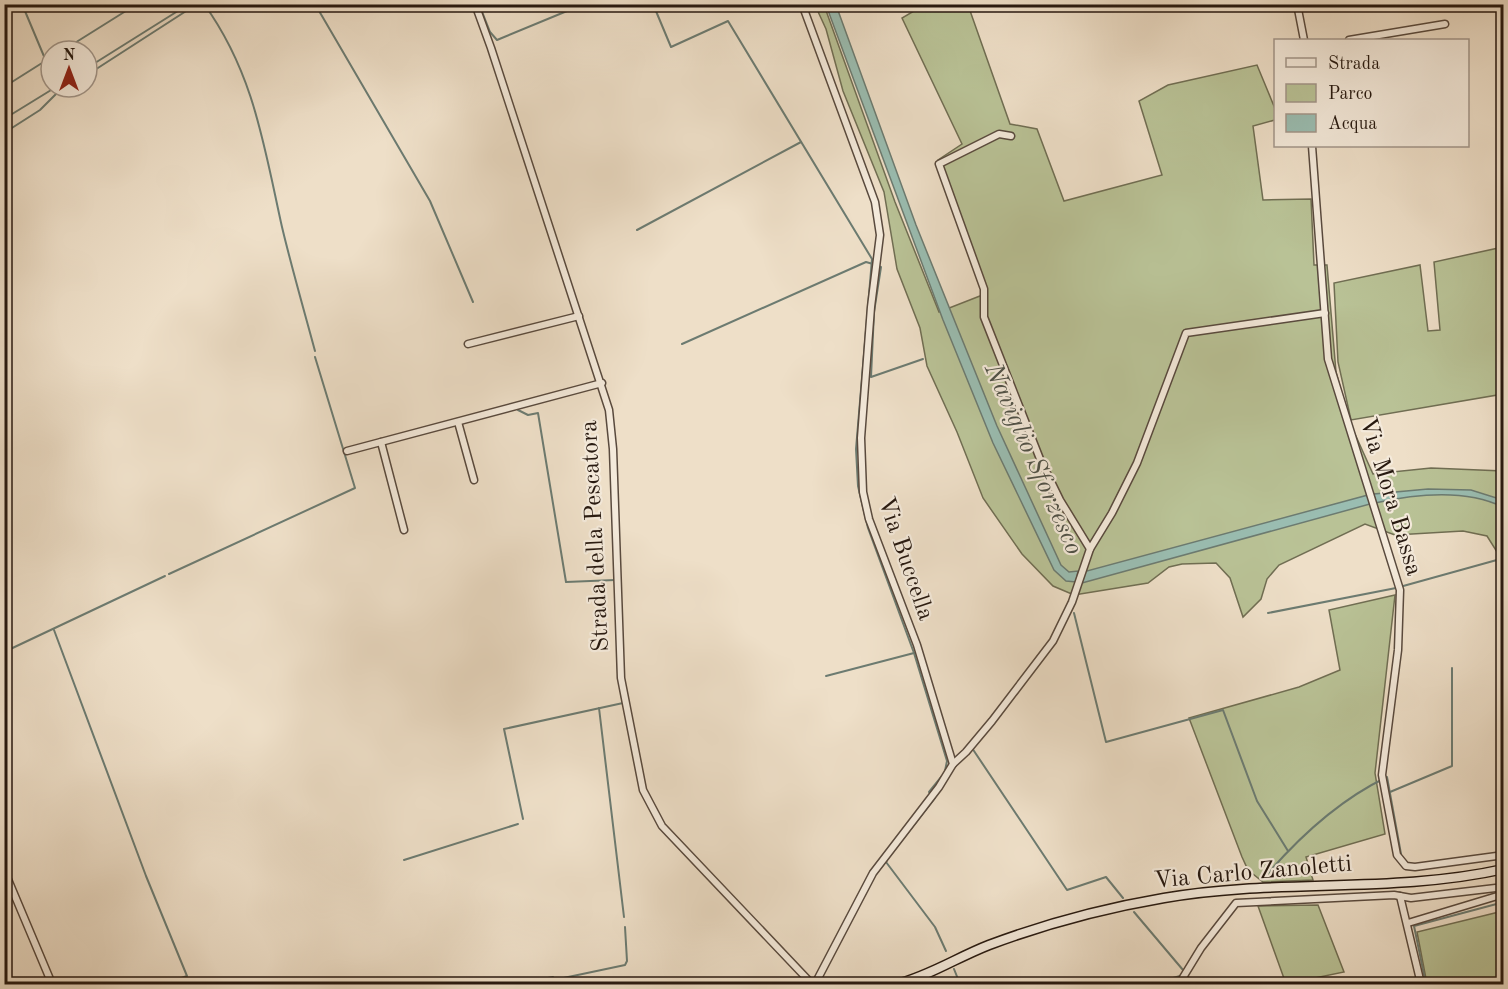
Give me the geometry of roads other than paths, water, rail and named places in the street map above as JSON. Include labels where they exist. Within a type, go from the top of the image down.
[{"type":"main road","name":"Via Carlo Zanoletti","points":[[897,984],[908,983],[963,956],[1018,935],[1099,912],[1166,897],[1205,892],[1425,881],[1503,869]]},
{"type":"street","name":"Strada della Pescatora","points":[[475,4],[602,383],[609,410],[613,449],[621,678],[643,790],[662,826],[814,984]]},
{"type":"street","name":"Via Buccella","points":[[802,4],[875,202],[880,235],[861,438],[863,492],[869,519],[916,645],[953,764]]},
{"type":"street","points":[[1297,4],[1304,39]]},
{"type":"street","points":[[1355,39],[1444,24]]},
{"type":"street","points":[[1011,136],[999,134],[939,164],[984,289],[984,317],[1040,459],[1060,500],[1090,549]]},
{"type":"street","name":"Via Mora Bassa","points":[[1312,147],[1328,359],[1399,586],[1398,650],[1383,779],[1397,855],[1406,866],[1415,867],[1503,855]]},
{"type":"street","points":[[814,984],[873,873],[933,795],[953,764],[992,721],[1053,642],[1079,582],[1090,549],[1112,513],[1137,463],[1186,333],[1325,313]]},
{"type":"street","points":[[468,344],[579,316]]},
{"type":"street","points":[[347,451],[602,383]]},
{"type":"street","points":[[458,422],[474,480]]},
{"type":"street","points":[[381,442],[404,530]]},
{"type":"street","points":[[4,870],[52,984]]},
{"type":"street","points":[[1179,984],[1201,948],[1236,903],[1400,896],[1410,898],[1503,887]]},
{"type":"street","points":[[1408,922],[1503,894]]},
{"type":"street","points":[[1400,896],[1421,984]]},
{"type":"water","points":[[826,5],[836,5],[916,225],[997,426],[1061,565],[1069,572],[1078,571],[1076,582],[1066,581],[1054,570],[993,443],[943,320]]},
{"type":"water","points":[[1428,489],[1471,490],[1503,500],[1503,507],[1489,501],[1457,495],[1407,497],[1375,503],[1374,494]]},
{"type":"water","points":[[1368,495],[1370,504],[1082,583],[1083,572]]},
{"type":"waterway","points":[[22,4],[39,44]]},
{"type":"waterway","points":[[81,39],[137,4]]},
{"type":"waterway","points":[[99,60],[189,4]]},
{"type":"waterway","points":[[99,67],[197,4]]},
{"type":"waterway","points":[[204,4],[235,57],[255,111],[286,243],[315,351]]},
{"type":"waterway","points":[[315,4],[430,201],[473,302]]},
{"type":"waterway","points":[[479,4],[490,32],[497,40],[584,4]]},
{"type":"waterway","points":[[653,4],[671,47],[728,21],[872,259],[856,449],[858,486],[868,528],[914,653],[947,761],[945,771]]},
{"type":"waterway","points":[[4,87],[39,65]]},
{"type":"waterway","points":[[4,119],[39,97]]},
{"type":"waterway","points":[[4,133],[40,110],[51,99]]},
{"type":"waterway","points":[[637,230],[801,142]]},
{"type":"waterway","points":[[682,344],[866,262],[873,264]]},
{"type":"waterway","points":[[878,266],[881,267],[874,312],[871,377],[923,359]]},
{"type":"waterway","points":[[169,574],[355,488],[315,357]]},
{"type":"waterway","points":[[518,410],[528,415],[538,413],[566,582],[615,580]]},
{"type":"waterway","points":[[1268,613],[1396,588],[1504,558]]},
{"type":"waterway","points":[[4,652],[165,576]]},
{"type":"waterway","points":[[616,611],[618,674]]},
{"type":"waterway","points":[[1074,613],[1106,742],[1223,710],[1257,801],[1288,851]]},
{"type":"waterway","points":[[54,630],[146,876],[187,976],[165,984]]},
{"type":"waterway","points":[[826,676],[914,653]]},
{"type":"waterway","points":[[1390,792],[1452,766],[1452,668]]},
{"type":"waterway","points":[[523,819],[504,729],[623,703],[621,694]]},
{"type":"waterway","points":[[599,708],[624,917]]},
{"type":"waterway","points":[[972,748],[1067,890],[1106,877],[1123,898]]},
{"type":"waterway","points":[[903,839],[935,798],[929,792],[942,776]]},
{"type":"waterway","points":[[1264,878],[1320,821],[1352,797],[1387,777],[1401,854]]},
{"type":"waterway","points":[[404,860],[518,824]]},
{"type":"waterway","points":[[887,860],[886,862],[935,927],[946,951]]},
{"type":"waterway","points":[[1426,984],[1414,926],[1504,902]]},
{"type":"waterway","points":[[1134,912],[1183,970]]},
{"type":"waterway","points":[[517,984],[553,977],[554,980],[625,965],[627,961],[625,927]]},
{"type":"waterway","points":[[954,969],[960,984]]},
{"type":"waterway","points":[[1187,973],[1191,984]]},
{"type":"waterway","points":[[1152,984],[1180,976]]},
{"type":"water label","name":"Naviglio Sforzesco","points":[[1033,459]]}]
